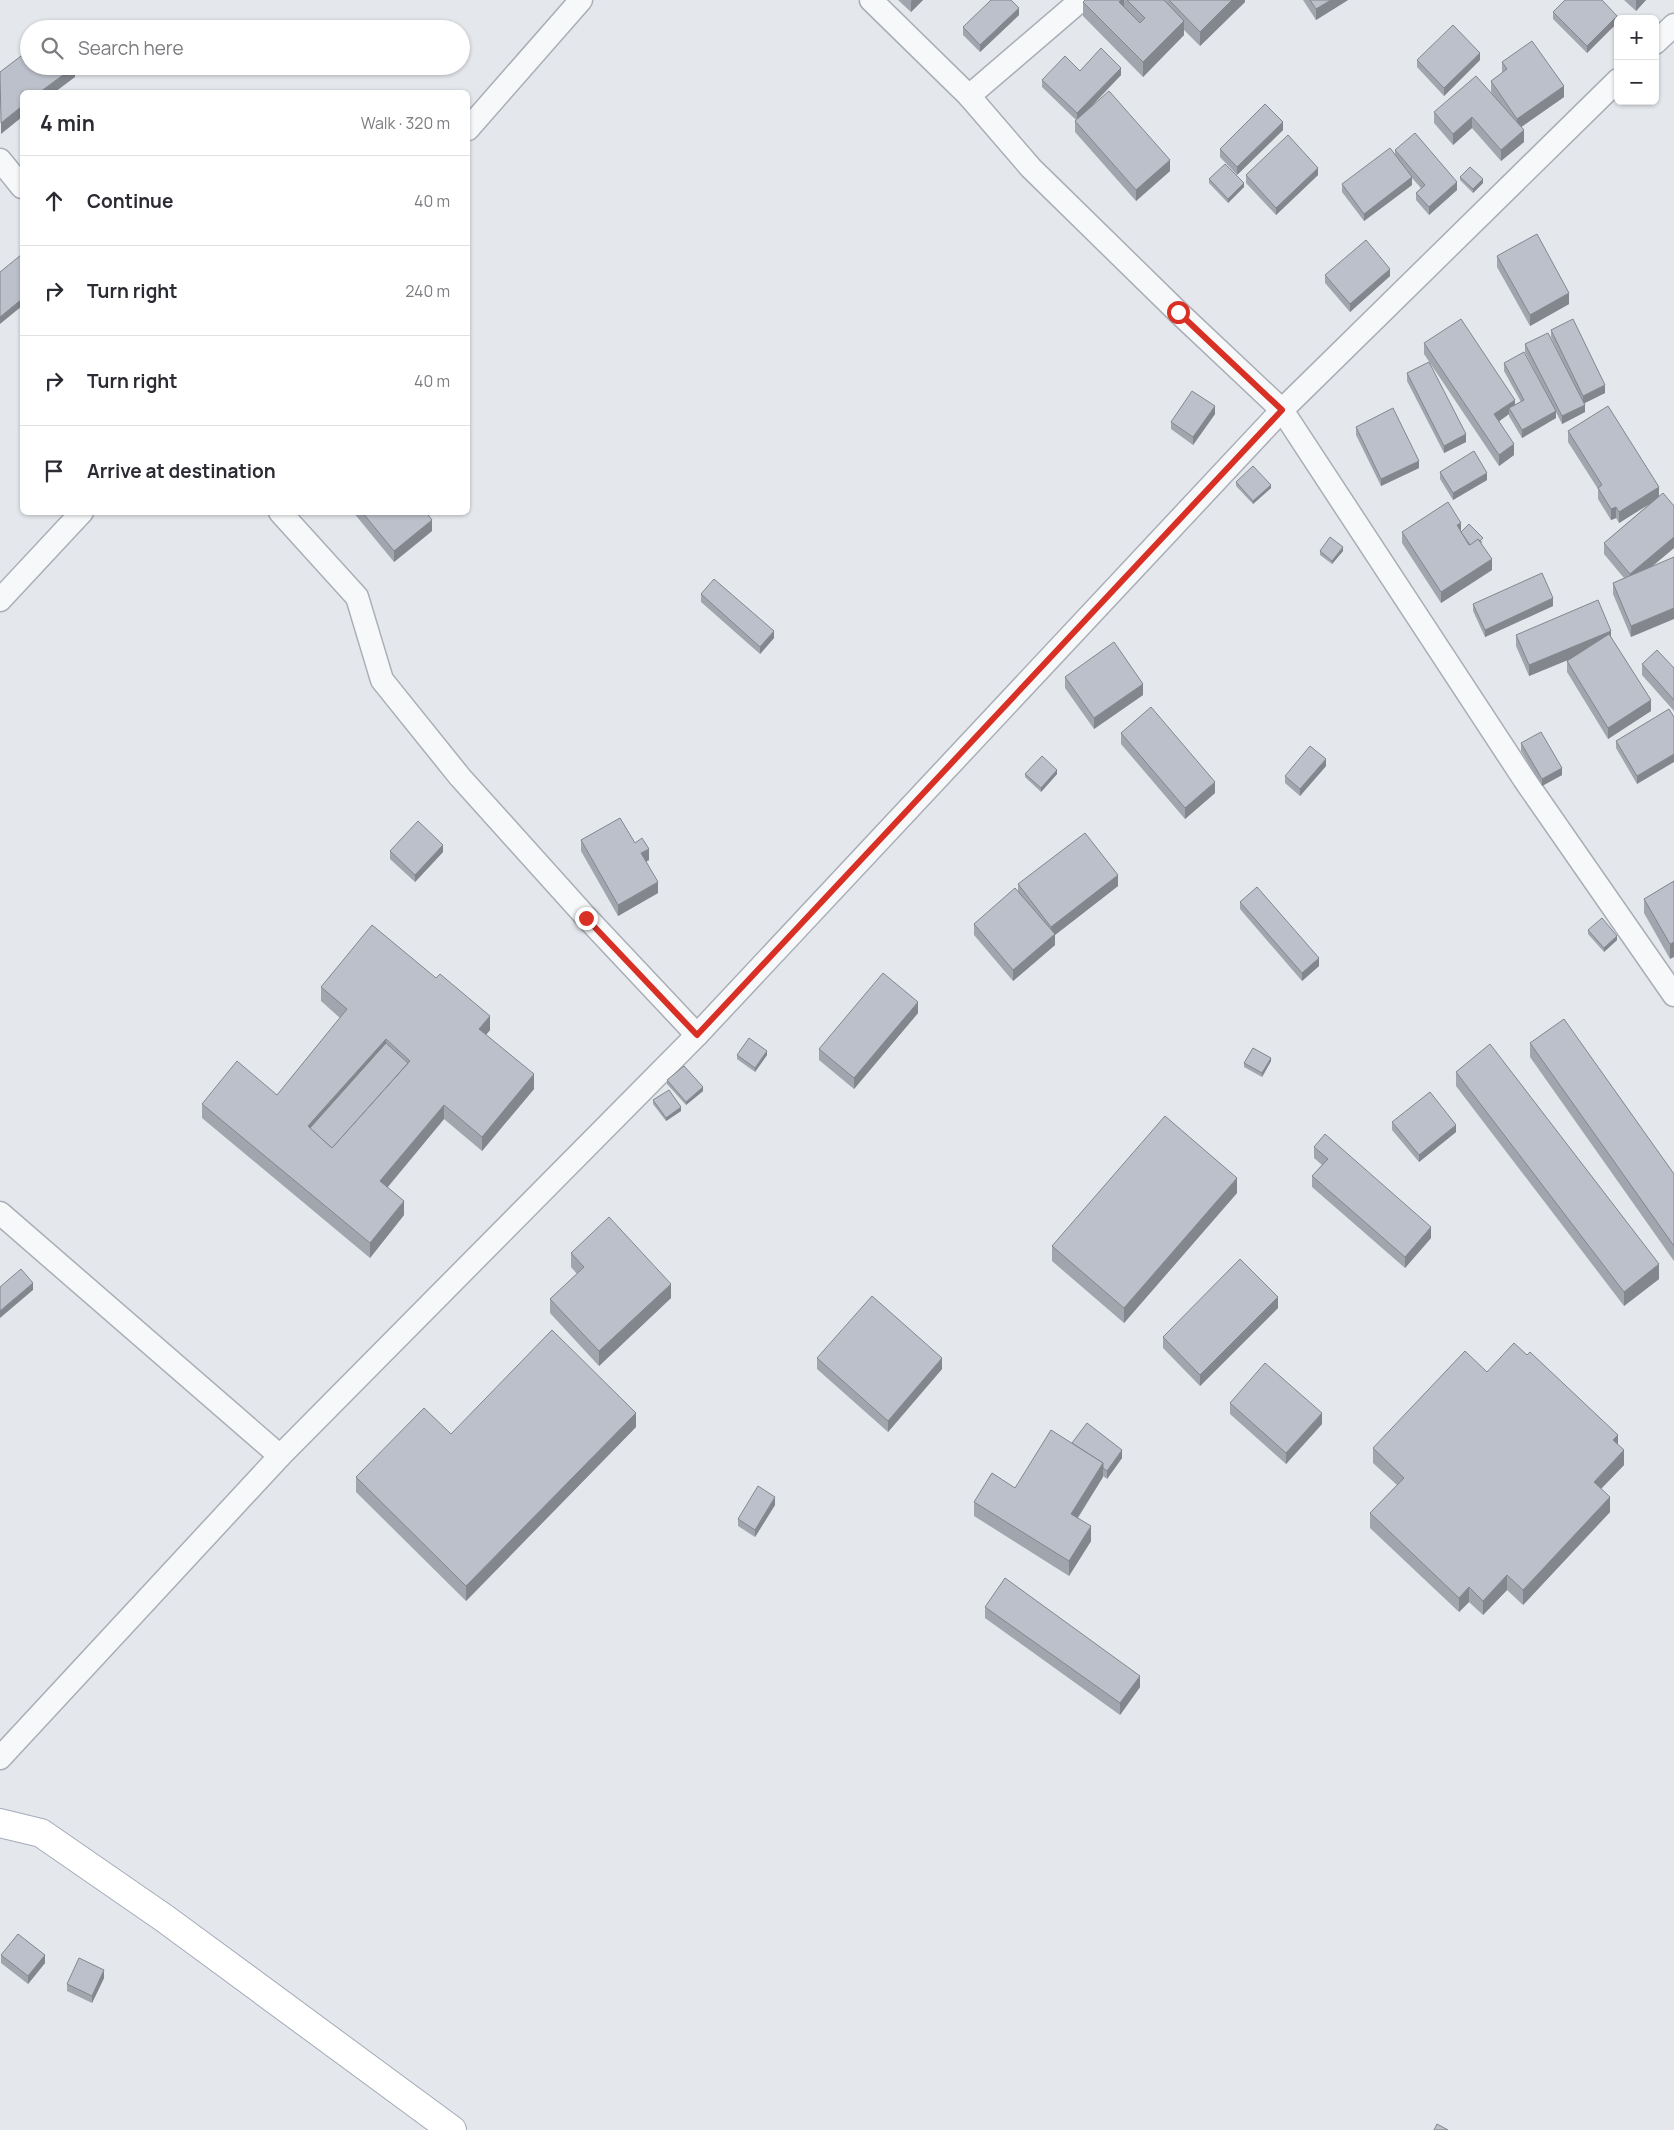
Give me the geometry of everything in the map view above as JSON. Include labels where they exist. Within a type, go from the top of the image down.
[{"type":"main road","points":[[0,1822],[41,1833],[164,1918],[452,2130]]},
{"type":"street","points":[[470,127],[581,0]]},
{"type":"street","points":[[871,0],[969,96],[1031,168],[1178,312],[1282,410],[1524,779],[1674,995]]},
{"type":"street","points":[[969,96],[1081,0]]},
{"type":"street","points":[[1659,40],[1674,25]]},
{"type":"street","points":[[0,1758],[280,1456],[697,1035],[1282,410],[1614,84]]},
{"type":"street","points":[[0,160],[20,185]]},
{"type":"street","points":[[0,600],[79,515]]},
{"type":"street","points":[[283,515],[357,597],[382,680],[467,784],[586,918],[697,1035]]},
{"type":"street","points":[[0,1213],[280,1456]]},
{"type":"building","points":[[991,0],[1011,0],[1019,8],[980,45],[963,27]]},
{"type":"building","points":[[1085,0],[1121,0],[1119,2],[1140,23],[1145,18],[1127,0],[1164,0],[1184,21],[1143,62],[1083,2]]},
{"type":"building","points":[[1169,0],[1232,0],[1200,32]]},
{"type":"building","points":[[1310,0],[1331,0],[1316,9]]},
{"type":"building","points":[[1565,0],[1602,0],[1616,15],[1614,15],[1614,19],[1587,46],[1553,12]]},
{"type":"building","points":[[1453,25],[1480,53],[1444,88],[1417,60]]},
{"type":"building","points":[[1532,41],[1564,86],[1517,119],[1491,81],[1507,69],[1502,62]]},
{"type":"building","points":[[1101,48],[1121,68],[1077,113],[1042,80],[1065,56],[1080,71]]},
{"type":"building","points":[[20,57],[20,75],[63,75],[43,90],[20,90],[20,108],[1,123],[0,72]]},
{"type":"building","points":[[1476,76],[1524,130],[1501,150],[1472,117],[1453,134],[1434,112]]},
{"type":"building","points":[[1109,91],[1170,160],[1136,190],[1075,121]]},
{"type":"building","points":[[1265,104],[1283,122],[1237,167],[1220,149]]},
{"type":"building","points":[[1415,133],[1457,182],[1429,207],[1416,193],[1425,185],[1395,150]]},
{"type":"building","points":[[1288,135],[1318,168],[1276,208],[1246,175]]},
{"type":"building","points":[[1390,148],[1412,177],[1364,214],[1342,184]]},
{"type":"building","points":[[1225,164],[1244,183],[1228,199],[1209,179]]},
{"type":"building","points":[[1470,167],[1483,179],[1473,189],[1460,177]]},
{"type":"building","points":[[1537,234],[1569,293],[1530,315],[1497,256]]},
{"type":"building","points":[[1366,240],[1390,269],[1350,304],[1325,275]]},
{"type":"building","points":[[20,256],[20,301],[0,317],[0,272]]},
{"type":"building","points":[[1461,319],[1515,400],[1494,414],[1514,444],[1499,455],[1424,343]]},
{"type":"building","points":[[1573,319],[1605,385],[1583,396],[1551,330]]},
{"type":"building","points":[[1548,333],[1585,405],[1562,416],[1525,344]]},
{"type":"building","points":[[1524,352],[1556,411],[1522,430],[1509,408],[1524,400],[1504,363]]},
{"type":"building","points":[[1429,362],[1466,434],[1444,446],[1407,373]]},
{"type":"building","points":[[1192,391],[1215,406],[1193,437],[1171,422]]},
{"type":"building","points":[[1608,406],[1659,487],[1619,512],[1616,507],[1611,509],[1598,488],[1602,485],[1568,431]]},
{"type":"building","points":[[1393,408],[1419,461],[1381,479],[1356,427]]},
{"type":"building","points":[[1474,451],[1487,473],[1453,493],[1440,472]]},
{"type":"building","points":[[1253,466],[1271,485],[1253,501],[1236,482]]},
{"type":"building","points":[[1663,493],[1674,506],[1674,537],[1630,574],[1604,543]]},
{"type":"building","points":[[1448,502],[1461,523],[1457,525],[1469,545],[1478,539],[1492,559],[1441,592],[1402,532]]},
{"type":"building","points":[[364,515],[428,515],[432,520],[394,551]]},
{"type":"building","points":[[1469,524],[1483,538],[1470,545],[1461,532]]},
{"type":"building","points":[[1330,537],[1343,547],[1332,561],[1320,551]]},
{"type":"building","points":[[1674,557],[1674,608],[1631,626],[1613,583]]},
{"type":"building","points":[[1542,573],[1553,598],[1485,630],[1473,604]]},
{"type":"building","points":[[714,579],[774,631],[760,647],[701,594]]},
{"type":"building","points":[[1598,600],[1611,631],[1529,665],[1516,635]]},
{"type":"building","points":[[1609,634],[1651,700],[1608,728],[1567,661]]},
{"type":"building","points":[[1114,642],[1143,684],[1094,718],[1065,677]]},
{"type":"building","points":[[1657,650],[1674,668],[1674,700],[1642,664]]},
{"type":"building","points":[[1151,707],[1215,782],[1185,808],[1121,733]]},
{"type":"building","points":[[1669,709],[1674,717],[1674,754],[1637,776],[1616,741]]},
{"type":"building","points":[[1541,732],[1562,768],[1542,779],[1521,743]]},
{"type":"building","points":[[1310,746],[1326,759],[1300,789],[1285,776]]},
{"type":"building","points":[[1042,756],[1057,770],[1041,788],[1025,774]]},
{"type":"building","points":[[620,818],[635,843],[642,838],[649,849],[641,853],[658,882],[618,905],[581,840]]},
{"type":"building","points":[[418,821],[443,845],[415,875],[390,851]]},
{"type":"building","points":[[1085,833],[1118,875],[1051,927],[1018,884]]},
{"type":"building","points":[[1674,881],[1674,942],[1670,944],[1644,899]]},
{"type":"building","points":[[1257,887],[1319,958],[1302,973],[1240,902]]},
{"type":"building","points":[[1015,888],[1055,934],[1013,970],[974,924]]},
{"type":"building","points":[[1602,918],[1617,936],[1604,948],[1588,930]]},
{"type":"building","points":[[372,925],[436,978],[440,974],[490,1016],[479,1029],[534,1074],[482,1137],[444,1105],[380,1181],[404,1201],[370,1243],[202,1104],[237,1061],[277,1095],[347,1009],[321,987]],"holes":[[[386,1039],[410,1061],[332,1148],[308,1126]]]},
{"type":"building","points":[[883,973],[918,1002],[854,1078],[819,1049]]},
{"type":"building","points":[[1564,1019],[1674,1174],[1674,1246],[1530,1043]]},
{"type":"building","points":[[749,1038],[767,1051],[755,1068],[737,1055]]},
{"type":"building","points":[[386,1043],[408,1063],[332,1148],[310,1128]]},
{"type":"building","points":[[1490,1044],[1659,1264],[1624,1292],[1456,1072]]},
{"type":"building","points":[[1253,1048],[1271,1058],[1262,1073],[1244,1063]]},
{"type":"building","points":[[684,1066],[703,1087],[686,1102],[667,1080]]},
{"type":"building","points":[[669,1090],[681,1107],[666,1118],[653,1100]]},
{"type":"building","points":[[1430,1092],[1456,1125],[1419,1155],[1392,1122]]},
{"type":"building","points":[[1165,1116],[1237,1178],[1124,1308],[1052,1246]]},
{"type":"building","points":[[1325,1134],[1431,1227],[1405,1257],[1312,1176],[1328,1159],[1314,1147]]},
{"type":"building","points":[[609,1217],[671,1284],[599,1351],[550,1299],[584,1267],[571,1253]]},
{"type":"building","points":[[1240,1259],[1278,1297],[1200,1375],[1163,1337]]},
{"type":"building","points":[[21,1269],[33,1283],[0,1311],[0,1287]]},
{"type":"building","points":[[872,1296],[942,1358],[888,1421],[817,1358]]},
{"type":"building","points":[[552,1330],[636,1413],[466,1586],[356,1477],[424,1408],[451,1434]]},
{"type":"building","points":[[1514,1343],[1527,1355],[1530,1352],[1618,1435],[1613,1440],[1624,1450],[1594,1482],[1610,1497],[1523,1590],[1507,1575],[1483,1601],[1469,1587],[1459,1598],[1370,1513],[1404,1478],[1373,1448],[1465,1351],[1487,1372]]},
{"type":"building","points":[[1265,1363],[1322,1413],[1286,1453],[1230,1403]]},
{"type":"building","points":[[1087,1423],[1122,1450],[1107,1471],[1103,1468],[1103,1463],[1072,1443]]},
{"type":"building","points":[[1051,1430],[1103,1463],[1071,1514],[1091,1526],[1069,1561],[974,1502],[992,1473],[1015,1488]]},
{"type":"building","points":[[758,1486],[775,1497],[755,1530],[738,1519]]},
{"type":"building","points":[[1005,1578],[1140,1676],[1120,1703],[985,1607]]},
{"type":"building","points":[[18,1934],[45,1955],[28,1976],[1,1955]]},
{"type":"building","points":[[79,1958],[104,1970],[92,1996],[67,1984]]},
{"type":"building","points":[[1437,2124],[1448,2130],[1434,2130]]},
{"type":"route","points":[[586,918],[697,1035],[1282,410],[1178,312]]}]
